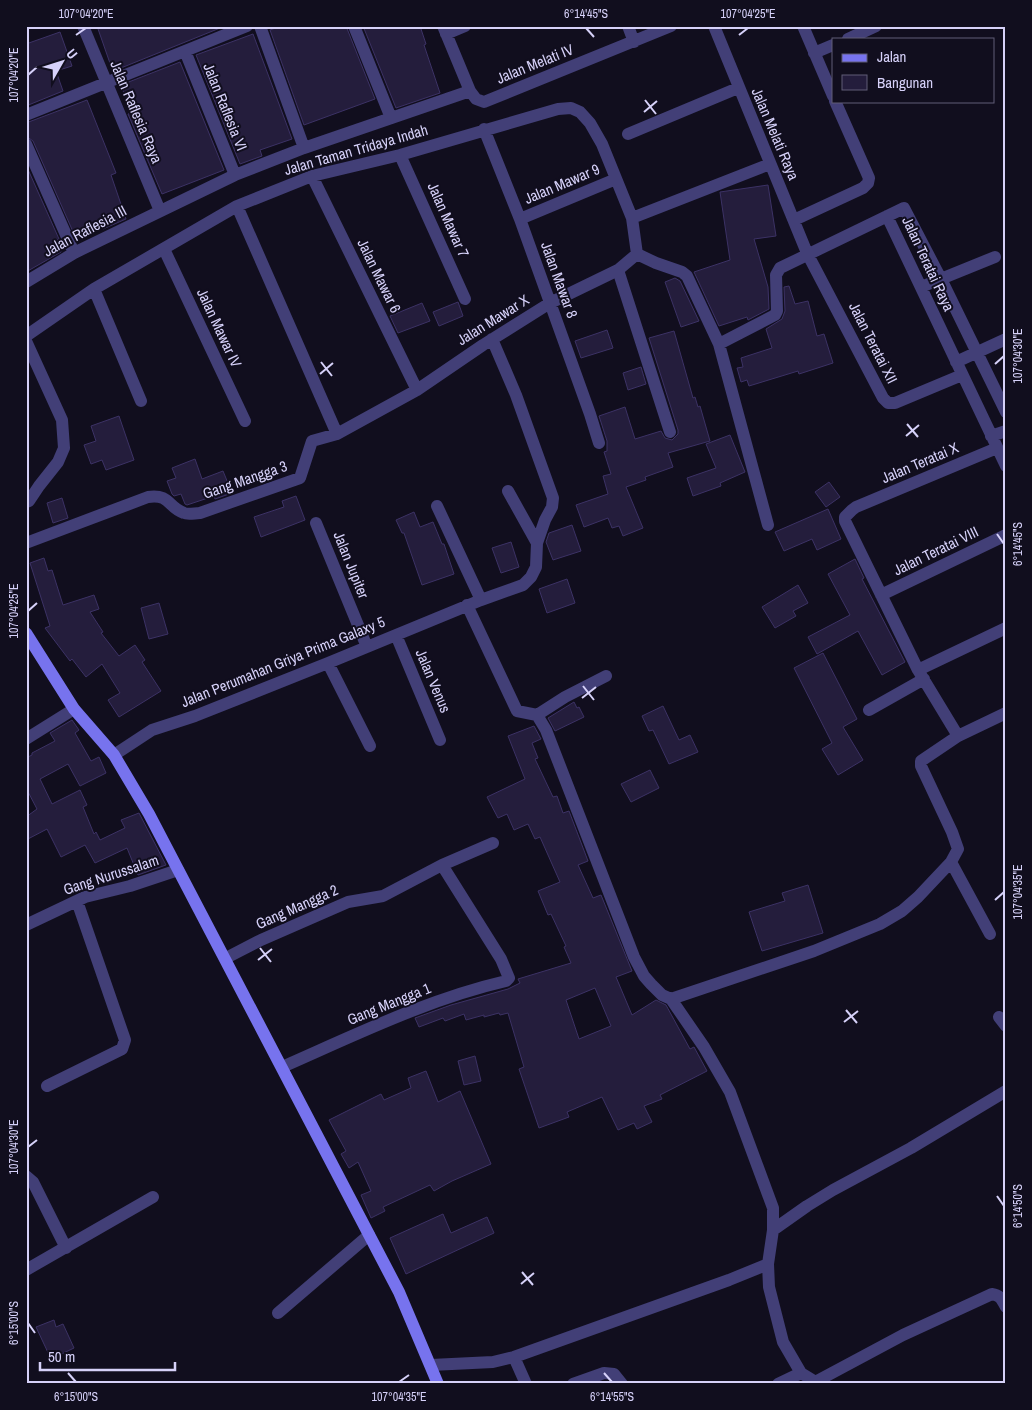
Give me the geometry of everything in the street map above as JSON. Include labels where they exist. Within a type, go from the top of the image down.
[{"type":"street","name":"Jalan Raflesia Raya","points":[[82,26],[160,211]]},
{"type":"street","points":[[26,115],[247,26]]},
{"type":"street","points":[[260,26],[304,148]]},
{"type":"street","points":[[354,26],[391,118]]},
{"type":"street","points":[[465,26],[444,30],[470,91]]},
{"type":"street","points":[[628,26],[634,42]]},
{"type":"street","name":"Jalan Melati IV","points":[[470,91],[476,98],[484,102],[671,26]]},
{"type":"street","name":"Jalan Melati Raya","points":[[714,26],[807,253]]},
{"type":"street","points":[[803,26],[832,94]]},
{"type":"street","points":[[850,38],[876,26]]},
{"type":"street","points":[[814,53],[832,45]]},
{"type":"street","name":"Jalan Raflesia VI","points":[[185,51],[236,175]]},
{"type":"street","points":[[628,134],[738,88]]},
{"type":"street","name":"Jalan Raflesia III","points":[[26,282],[74,254],[236,175],[304,148],[470,91]]},
{"type":"street","points":[[794,220],[863,188],[868,183],[869,178],[836,102]]},
{"type":"street","name":"Jalan Taman Tridaya Indah","points":[[26,336],[94,289],[237,206],[312,176],[400,155],[558,109],[571,108],[580,112],[590,122],[602,144],[632,218]]},
{"type":"street","name":"Jalan Mawar 8","points":[[484,130],[520,219],[599,443]]},
{"type":"street","points":[[26,144],[74,254]]},
{"type":"street","name":"Jalan Mawar 7","points":[[400,155],[465,299]]},
{"type":"street","points":[[768,525],[719,344],[687,276],[682,272],[637,254],[632,218],[770,164]]},
{"type":"street","name":"Jalan Mawar 6","points":[[312,176],[417,390]]},
{"type":"street","name":"Jalan Mawar 9","points":[[520,219],[616,179]]},
{"type":"street","points":[[237,206],[337,434]]},
{"type":"street","name":"Jalan Teratai Raya","points":[[1006,412],[904,208],[887,216],[1006,466]]},
{"type":"street","points":[[719,344],[775,315],[777,311],[776,275],[780,268],[807,253],[887,216]]},
{"type":"street","name":"Jalan Mawar IV","points":[[164,249],[245,421]]},
{"type":"street","name":"Jalan Teratai XII","points":[[807,253],[883,398],[888,403],[895,403],[962,375]]},
{"type":"street","name":"Jalan Mawar X","points":[[312,442],[337,434],[417,390],[492,339],[550,303],[618,270],[637,254]]},
{"type":"street","points":[[921,287],[995,256]]},
{"type":"street","points":[[618,270],[670,432]]},
{"type":"street","points":[[94,289],[141,401]]},
{"type":"street","points":[[956,362],[1006,338]]},
{"type":"street","points":[[492,339],[519,404],[553,498],[552,507],[537,543]]},
{"type":"street","points":[[26,341],[62,420],[64,448],[58,462],[29,501],[26,502]]},
{"type":"street","name":"Jalan Teratai X","points":[[881,595],[845,521],[845,517],[856,507],[994,442],[1006,431]]},
{"type":"street","name":"Gang Mangga 3","points":[[26,542],[148,497],[157,496],[164,498],[185,514],[200,513],[227,505],[300,478],[312,442]]},
{"type":"street","points":[[508,491],[537,543]]},
{"type":"street","points":[[437,506],[481,600]]},
{"type":"street","name":"Jalan Jupiter","points":[[316,523],[367,647]]},
{"type":"street","name":"Jalan Teratai VIII","points":[[881,595],[1006,536]]},
{"type":"street","name":"Jalan Perumahan Griya Prima Galaxy 5","points":[[114,754],[152,730],[195,716],[467,605],[523,586],[536,568],[537,543]]},
{"type":"street","points":[[881,595],[921,674],[958,736]]},
{"type":"street","points":[[467,605],[517,711],[537,715],[565,697],[606,676]]},
{"type":"street","points":[[869,710],[921,674],[1006,628]]},
{"type":"street","points":[[26,633],[74,709],[114,754],[149,814],[399,1292],[438,1384]]},
{"type":"street","name":"Jalan Venus","points":[[396,635],[440,740]]},
{"type":"street","points":[[328,663],[370,746]]},
{"type":"street","points":[[26,739],[74,709]]},
{"type":"street","points":[[671,999],[814,951],[880,924],[908,906],[951,862],[958,849],[958,845],[920,763],[926,756],[958,736],[1006,713]]},
{"type":"street","points":[[537,715],[546,730],[634,957],[644,976],[651,984],[662,995],[671,999],[704,1047],[730,1092],[773,1208],[774,1230],[768,1264],[769,1287],[783,1342],[801,1373],[818,1382],[903,1335],[992,1294],[1002,1299],[1006,1307]]},
{"type":"street","name":"Gang Mangga 2","points":[[226,958],[261,940],[348,902],[383,896],[442,865],[493,843]]},
{"type":"street","points":[[951,862],[990,934]]},
{"type":"street","name":"Gang Mangga 1","points":[[282,1067],[392,1018],[470,991],[506,981],[509,978],[501,959],[442,865]]},
{"type":"street","name":"Gang Nurussalam","points":[[26,925],[77,901],[178,870]]},
{"type":"street","points":[[47,1086],[122,1050],[125,1040],[77,901]]},
{"type":"street","points":[[774,1230],[833,1190],[911,1148],[1006,1091]]},
{"type":"street","points":[[26,1176],[33,1182],[66,1248]]},
{"type":"street","points":[[26,1270],[152,1197]]},
{"type":"street","points":[[278,1313],[369,1235]]},
{"type":"street","points":[[431,1365],[493,1362],[514,1357],[729,1280],[768,1264]]},
{"type":"street","points":[[514,1357],[526,1384]]},
{"type":"street","points":[[573,1384],[604,1372],[614,1374],[622,1384]]},
{"type":"street","points":[[778,1384],[801,1373]]},
{"type":"building","points":[[97,26],[225,26],[116,70],[115,68],[112,69]]},
{"type":"building","points":[[281,26],[346,26],[375,99],[304,125],[270,30]]},
{"type":"building","points":[[363,26],[420,26],[426,44],[424,45],[440,93],[396,108]]},
{"type":"building","points":[[60,32],[72,66],[56,71],[63,91],[26,106],[26,44]]},
{"type":"building","points":[[253,34],[292,139],[260,150],[262,156],[240,164],[196,55]]},
{"type":"building","points":[[180,62],[224,170],[162,194],[128,114],[131,113],[121,85]]},
{"type":"building","points":[[87,100],[116,173],[111,175],[126,219],[103,229],[101,224],[74,234],[33,141],[26,136],[26,123]]},
{"type":"building","points":[[26,165],[59,239],[57,240],[61,252],[26,272]]},
{"type":"building","points":[[768,185],[776,236],[754,239],[768,287],[769,309],[748,320],[747,317],[719,326],[694,272],[730,260],[720,192]]},
{"type":"building","points":[[675,278],[680,281],[699,321],[681,327],[665,282]]},
{"type":"building","points":[[789,286],[795,304],[808,301],[817,336],[824,334],[833,363],[799,374],[798,371],[749,386],[747,380],[741,382],[737,368],[743,367],[741,358],[772,348],[766,329],[782,319],[785,311],[784,287]]},
{"type":"building","points":[[458,302],[463,316],[439,326],[433,312]]},
{"type":"building","points":[[422,303],[430,321],[398,333],[390,316]]},
{"type":"building","points":[[607,330],[613,348],[581,358],[575,341]]},
{"type":"building","points":[[674,331],[693,398],[695,397],[698,407],[700,406],[710,441],[668,453],[673,467],[645,477],[646,480],[626,487],[643,528],[623,536],[619,526],[612,528],[608,518],[584,527],[576,505],[608,494],[603,476],[611,474],[604,452],[607,451],[607,441],[599,416],[625,407],[635,439],[661,431],[665,438],[672,440],[678,434],[649,338]]},
{"type":"building","points":[[641,367],[646,384],[628,390],[623,373]]},
{"type":"building","points":[[119,416],[134,460],[106,470],[102,460],[91,464],[84,445],[96,441],[91,426]]},
{"type":"building","points":[[730,435],[745,472],[720,483],[721,486],[693,496],[687,478],[716,468],[706,444]]},
{"type":"building","points":[[195,459],[202,479],[223,471],[232,493],[215,499],[214,496],[187,505],[181,494],[174,496],[167,481],[176,478],[172,468]]},
{"type":"building","points":[[829,482],[840,497],[826,507],[815,492]]},
{"type":"building","points":[[296,496],[305,520],[261,537],[254,517],[284,507],[282,501]]},
{"type":"building","points":[[62,498],[68,518],[53,523],[47,503]]},
{"type":"building","points":[[828,509],[841,539],[817,550],[812,539],[784,551],[775,532]]},
{"type":"building","points":[[414,512],[420,527],[433,522],[442,544],[444,544],[454,574],[422,585],[404,533],[402,533],[396,520]]},
{"type":"building","points":[[572,525],[581,551],[553,560],[546,542],[549,533]]},
{"type":"building","points":[[511,542],[519,567],[501,573],[492,548]]},
{"type":"building","points":[[44,558],[48,571],[52,570],[63,605],[94,595],[99,609],[90,612],[103,632],[101,633],[119,656],[135,645],[145,660],[142,662],[161,691],[119,717],[108,700],[120,693],[102,664],[86,677],[72,659],[70,661],[45,628],[50,626],[30,563]]},
{"type":"building","points":[[855,559],[864,578],[862,579],[905,662],[882,675],[858,631],[817,654],[808,637],[850,615],[828,574]]},
{"type":"building","points":[[567,579],[575,603],[547,613],[539,589]]},
{"type":"building","points":[[798,585],[808,603],[793,611],[796,616],[775,628],[762,607]]},
{"type":"building","points":[[159,603],[168,634],[149,639],[141,608]]},
{"type":"building","points":[[823,653],[857,719],[843,727],[863,760],[838,775],[822,749],[832,743],[794,668]]},
{"type":"building","points":[[574,702],[584,717],[555,731],[548,718]]},
{"type":"building","points":[[663,706],[679,740],[690,735],[698,752],[669,764],[653,730],[649,731],[642,716]]},
{"type":"building","points":[[72,720],[79,730],[75,733],[91,761],[99,757],[106,773],[80,786],[68,764],[40,779],[52,804],[80,790],[87,805],[83,807],[94,834],[96,832],[100,840],[125,828],[121,820],[139,813],[166,865],[138,875],[127,848],[95,863],[85,845],[61,857],[47,829],[26,840],[26,817],[37,809],[26,788],[26,752],[28,757],[55,741],[50,733]]},
{"type":"building","points":[[534,726],[541,739],[532,743],[538,758],[535,759],[553,797],[557,796],[563,813],[569,811],[588,861],[578,865],[593,898],[601,895],[632,971],[616,977],[632,1015],[656,1000],[666,1005],[690,1049],[694,1047],[707,1071],[660,1095],[662,1099],[644,1106],[652,1122],[637,1129],[634,1123],[618,1130],[602,1097],[567,1112],[569,1117],[539,1128],[519,1069],[524,1067],[508,1013],[484,1017],[484,1015],[466,1020],[464,1014],[445,1021],[443,1018],[419,1027],[415,1018],[451,1005],[508,989],[520,983],[518,979],[571,963],[564,947],[566,946],[551,914],[548,915],[538,891],[560,882],[540,837],[535,839],[528,824],[514,830],[507,814],[498,818],[487,797],[525,779],[508,736]],"holes":[[[595,988],[611,1026],[579,1039],[566,1000]]]},
{"type":"building","points":[[650,770],[659,788],[631,802],[621,784]]},
{"type":"building","points":[[808,885],[823,933],[762,951],[749,912],[785,901],[782,893]]},
{"type":"building","points":[[475,1056],[481,1081],[464,1085],[458,1061]]},
{"type":"building","points":[[426,1071],[438,1102],[460,1091],[491,1164],[434,1191],[430,1185],[383,1207],[385,1211],[371,1218],[361,1195],[371,1191],[358,1162],[349,1168],[341,1154],[346,1151],[329,1120],[381,1094],[384,1100],[411,1088],[408,1078]]},
{"type":"building","points":[[443,1214],[451,1233],[487,1217],[494,1233],[406,1274],[390,1238]]},
{"type":"building","points":[[54,1320],[56,1327],[63,1324],[74,1348],[51,1359],[36,1327]]}]
